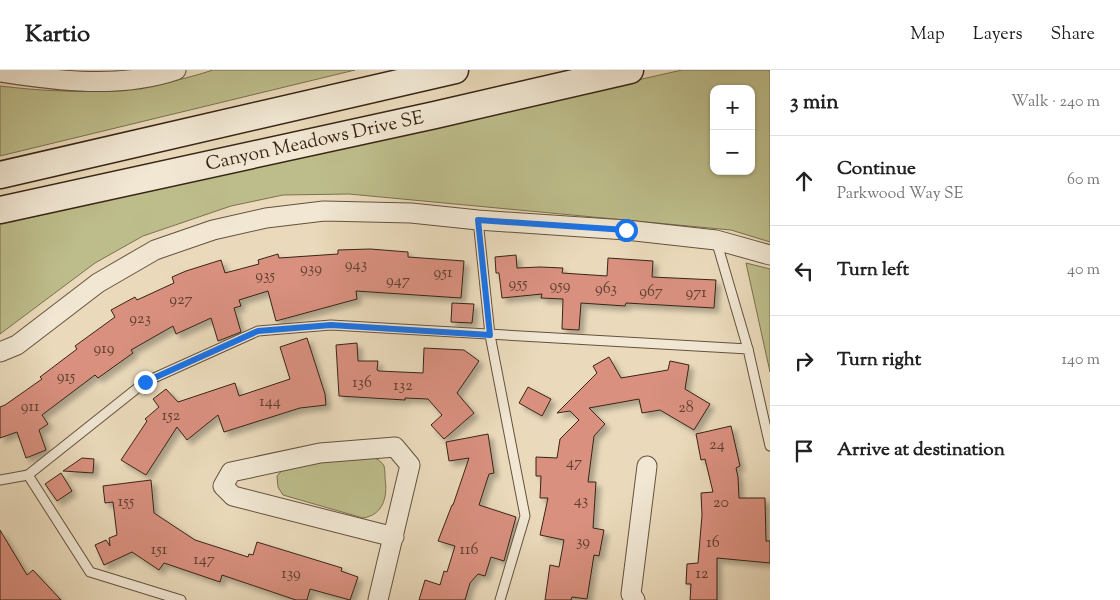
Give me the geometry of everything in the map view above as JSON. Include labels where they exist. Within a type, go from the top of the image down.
[{"type":"main road","name":"Canyon Meadows Drive SE","points":[[0,175],[455,70]]},
{"type":"main road","name":"Canyon Meadows Drive SE","points":[[0,210],[435,115],[630,70]]},
{"type":"street","points":[[0,72],[32,77],[95,82],[156,77],[176,70]]},
{"type":"street","points":[[0,352],[17,345],[98,283],[155,250],[213,230],[266,218],[324,211],[411,213],[478,220],[626,230],[716,240],[770,255]]},
{"type":"street","points":[[378,600],[394,537],[410,466],[395,447],[320,453],[232,472],[223,486],[233,496],[394,537]]},
{"type":"street","points":[[635,600],[631,594],[647,466]]},
{"type":"lane","points":[[478,220],[490,335],[524,516],[500,600]]},
{"type":"lane","points":[[716,240],[748,349],[770,446]]},
{"type":"lane","points":[[0,480],[28,475],[145,382],[258,331],[331,325],[748,349]]},
{"type":"lane","points":[[28,475],[90,572],[181,600]]},
{"type":"green space","points":[[213,70],[355,70],[0,156],[0,86],[55,91],[107,90],[159,84]]},
{"type":"green space","points":[[682,70],[770,70],[770,242],[731,230],[349,194],[283,195],[231,206],[143,236],[95,263],[0,334],[0,224]]},
{"type":"green space","points":[[746,263],[770,269],[770,372]]},
{"type":"green space","points":[[368,455],[383,464],[386,485],[383,504],[380,509],[370,516],[363,518],[283,495],[278,487],[277,476],[284,468]]},
{"type":"building","points":[[370,249],[408,252],[408,257],[464,261],[461,298],[356,291],[357,299],[276,321],[268,291],[239,300],[241,306],[234,308],[241,332],[218,341],[211,318],[176,334],[173,326],[131,350],[133,353],[98,378],[95,375],[42,415],[48,424],[39,430],[46,450],[26,458],[17,432],[0,438],[0,407],[42,379],[40,377],[77,349],[75,346],[115,317],[111,310],[135,297],[137,300],[174,283],[172,277],[221,260],[225,273],[259,264],[258,260],[278,254],[279,258],[338,254],[338,250]]},
{"type":"building","points":[[516,255],[517,268],[563,268],[562,273],[607,276],[608,258],[653,261],[652,277],[716,280],[714,308],[626,303],[625,306],[581,303],[579,330],[562,329],[563,299],[541,298],[542,294],[502,298],[499,273],[496,273],[495,257]]},
{"type":"building","points":[[452,303],[474,304],[472,323],[451,322]]},
{"type":"building","points":[[307,338],[325,394],[326,405],[300,408],[224,432],[218,415],[187,440],[177,427],[146,475],[121,460],[147,421],[145,419],[159,407],[153,399],[166,389],[178,402],[235,383],[239,396],[290,379],[280,347]]},
{"type":"building","points":[[357,343],[358,361],[378,361],[377,370],[379,371],[423,373],[424,348],[464,350],[479,361],[457,393],[474,413],[444,439],[431,425],[442,415],[428,399],[405,398],[405,400],[339,396],[336,345]]},
{"type":"building","points":[[609,357],[621,378],[668,370],[670,361],[689,365],[685,389],[710,404],[694,430],[660,410],[642,413],[639,399],[589,408],[605,424],[594,436],[588,482],[596,482],[593,528],[604,530],[599,556],[594,555],[587,599],[572,597],[571,600],[545,600],[550,565],[559,567],[564,540],[540,535],[548,498],[540,498],[541,476],[536,476],[536,457],[557,458],[560,439],[579,420],[570,411],[557,413],[597,373],[593,366]]},
{"type":"building","points":[[528,387],[551,399],[542,416],[519,403]]},
{"type":"building","points":[[731,426],[740,466],[736,468],[739,498],[765,498],[766,541],[770,541],[770,563],[717,558],[717,600],[690,600],[691,584],[686,584],[687,564],[698,563],[702,515],[701,493],[713,492],[705,459],[701,460],[696,434]]},
{"type":"building","points":[[488,434],[494,473],[489,474],[479,505],[516,517],[504,561],[491,557],[485,576],[478,574],[470,583],[465,600],[419,600],[425,580],[440,585],[444,571],[447,572],[455,546],[438,541],[469,458],[449,461],[446,442]]},
{"type":"building","points":[[82,458],[94,459],[93,473],[63,471]]},
{"type":"building","points":[[61,473],[72,491],[57,501],[45,484]]},
{"type":"building","points":[[151,480],[154,513],[195,540],[248,557],[249,554],[253,555],[257,542],[342,568],[341,571],[358,577],[350,600],[310,589],[307,600],[296,600],[222,575],[220,582],[164,563],[159,570],[132,552],[104,565],[95,545],[106,540],[110,546],[109,538],[117,535],[113,502],[105,503],[103,486]]},
{"type":"building","points":[[0,530],[27,575],[33,570],[61,600],[0,600]]},
{"type":"route","points":[[145,382],[258,331],[331,325],[490,335],[478,220],[626,230]]}]
